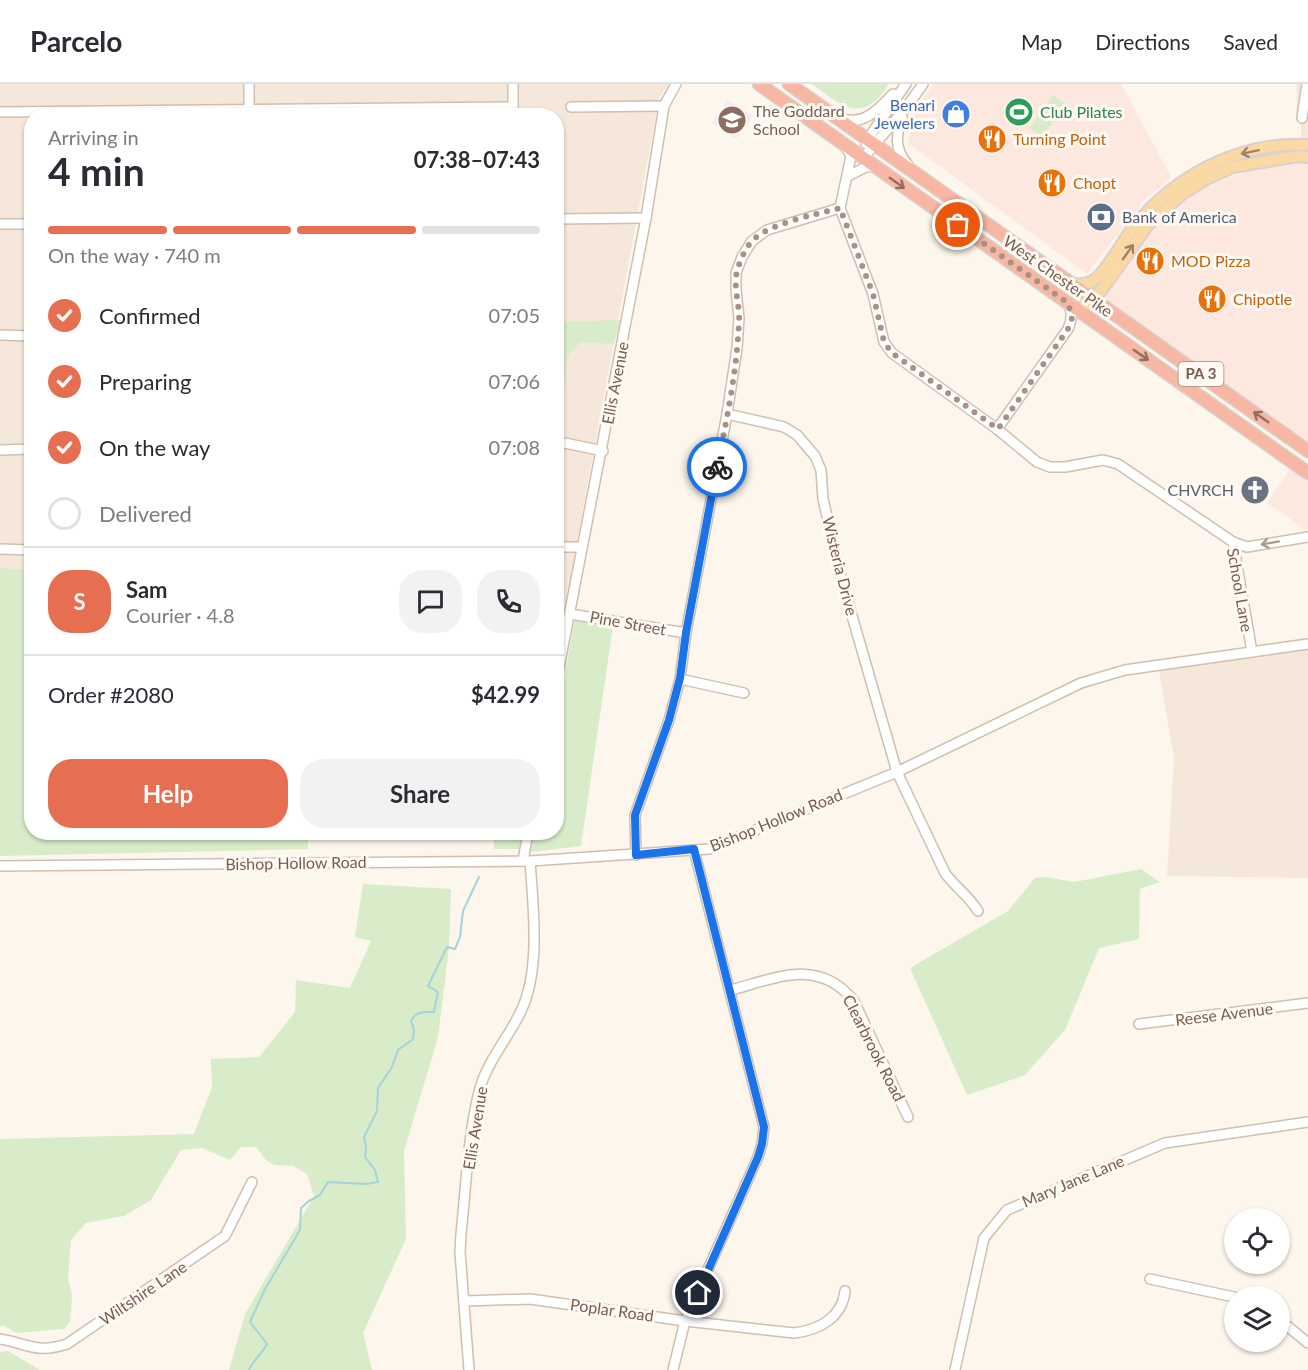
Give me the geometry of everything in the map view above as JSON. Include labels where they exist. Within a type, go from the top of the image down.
[{"type":"highway","name":"West Chester Pike","points":[[759,84],[1308,473]]},
{"type":"highway","name":"West Chester Pike","points":[[789,84],[1308,451]]},
{"type":"main road","points":[[1072,284],[1081,285],[1096,279],[1130,231],[1151,207],[1175,186],[1202,170],[1248,152],[1308,145]]},
{"type":"main road","points":[[1079,311],[1101,291],[1148,225],[1169,204],[1193,186],[1233,167],[1298,156],[1308,157]]},
{"type":"street","points":[[249,84],[249,108]]},
{"type":"street","points":[[513,84],[513,108]]},
{"type":"street","name":"Ellis Avenue","points":[[564,643],[603,451],[664,106],[676,84]]},
{"type":"street","points":[[848,176],[866,167],[871,142],[904,84]]},
{"type":"street","points":[[833,115],[848,120],[869,117],[904,84]]},
{"type":"street","points":[[871,142],[905,109],[923,84]]},
{"type":"street","points":[[1302,118],[1307,84]]},
{"type":"street","points":[[571,107],[664,106]]},
{"type":"street","points":[[905,109],[897,135],[897,146],[906,164],[918,175]]},
{"type":"street","points":[[0,112],[24,112]]},
{"type":"street","points":[[636,855],[635,815],[669,720],[680,678],[686,633],[727,414],[740,318],[736,281],[742,256],[752,242],[767,230],[840,208],[851,156],[846,147]]},
{"type":"street","name":"School Lane","points":[[840,208],[873,294],[884,342],[892,353],[998,429],[1037,462],[1050,467],[1065,467],[1103,460],[1118,464],[1233,542],[1252,652]]},
{"type":"street","points":[[564,219],[646,218]]},
{"type":"street","points":[[0,224],[24,224]]},
{"type":"street","points":[[998,429],[1068,329],[1072,318],[1068,303]]},
{"type":"street","points":[[1068,329],[1079,323],[1094,321]]},
{"type":"street","points":[[0,336],[24,336]]},
{"type":"street","name":"Wisteria Drive","points":[[727,414],[784,427],[797,435],[815,456],[820,470],[842,581],[897,772],[945,873],[954,886],[969,897],[978,911]]},
{"type":"street","points":[[564,443],[603,451]]},
{"type":"street","points":[[0,450],[24,449]]},
{"type":"street","points":[[1233,542],[1247,548],[1308,537]]},
{"type":"street","points":[[564,547],[582,547]]},
{"type":"street","points":[[0,549],[24,550]]},
{"type":"street","name":"Pine Street","points":[[570,614],[686,633]]},
{"type":"street","name":"Bishop Hollow Road","points":[[0,866],[526,861],[709,849],[897,772],[1067,688],[1097,677],[1125,670],[1308,644]]},
{"type":"street","points":[[680,678],[744,693]]},
{"type":"street","name":"Ellis Avenue","points":[[469,1370],[460,1234],[481,1084],[522,1011],[532,974],[534,916],[526,861],[527,840]]},
{"type":"street","points":[[673,1370],[686,1321],[762,1144],[764,1127],[694,849]]},
{"type":"street","name":"Clearbrook Road","points":[[730,990],[804,973],[819,976],[844,989],[854,1001],[908,1117]]},
{"type":"street","name":"Reese Avenue","points":[[1139,1024],[1308,1003]]},
{"type":"street","name":"Mary Jane Lane","points":[[955,1370],[984,1238],[1006,1210],[1165,1143],[1308,1122]]},
{"type":"street","name":"Wiltshire Lane","points":[[0,1339],[32,1348],[50,1350],[67,1344],[225,1236],[252,1182]]},
{"type":"street","points":[[1150,1279],[1224,1295]]},
{"type":"street","name":"Poplar Road","points":[[464,1301],[530,1299],[686,1321],[794,1333],[812,1331],[827,1323],[844,1303],[845,1291]]},
{"type":"street","points":[[1290,1328],[1308,1343]]},
{"type":"shaded area","points":[[0,84],[668,84],[659,99],[565,606],[564,108],[24,108],[24,570],[0,568]]},
{"type":"shaded area","points":[[933,84],[1121,84],[1170,175],[1170,180],[1147,197],[1087,274],[908,143],[913,114]]},
{"type":"shaded area","points":[[1297,84],[1308,84],[1308,140],[1301,139],[1301,127],[1296,117]]},
{"type":"shaded area","name":"The Goddard School","points":[[728,100],[752,116],[736,139],[712,123]]},
{"type":"shaded area","points":[[1293,161],[1308,161],[1308,442],[1108,301],[1105,294],[1144,240],[1174,209],[1204,187],[1247,171]]},
{"type":"shaded area","points":[[1290,469],[1308,482],[1308,531],[1267,503]]},
{"type":"shaded area","points":[[1308,649],[1308,878],[1167,876],[1174,758],[1159,670]]},
{"type":"green space","points":[[812,84],[889,84],[874,102],[866,107],[858,108],[834,100]]},
{"type":"green space","points":[[1053,95],[1066,104],[1042,137],[1030,128]]},
{"type":"green space","points":[[621,320],[614,344],[581,342],[567,356],[564,389],[564,322]]},
{"type":"green space","points":[[0,568],[24,570],[24,840],[308,840],[308,849],[0,856]]},
{"type":"green space","points":[[575,619],[613,626],[581,846],[530,852],[533,840],[564,840],[564,678]]},
{"type":"green space","points":[[494,840],[521,840],[519,849],[494,849]]},
{"type":"green space","points":[[1141,869],[1160,882],[1140,889],[1139,939],[1099,948],[1065,1030],[1025,1075],[967,1095],[910,968],[1008,911],[1035,878],[1045,877],[1074,882]]},
{"type":"green space","points":[[363,884],[451,889],[449,948],[438,1037],[404,1151],[406,1239],[363,1333],[372,1370],[229,1370],[245,1314],[314,1196],[307,1174],[293,1166],[274,1165],[266,1160],[256,1147],[241,1147],[230,1160],[202,1148],[181,1150],[151,1200],[124,1216],[86,1223],[71,1240],[68,1279],[72,1296],[70,1322],[64,1329],[16,1333],[5,1326],[0,1326],[0,1139],[194,1134],[212,1087],[211,1059],[259,1057],[295,1012],[296,980],[350,988],[371,941],[355,937]]},
{"type":"green space","points":[[8,1351],[40,1370],[0,1370],[0,1352]]},
{"type":"waterway","points":[[249,1370],[267,1344],[250,1322],[264,1291],[300,1230],[301,1208],[320,1195],[328,1182],[366,1184],[378,1182],[375,1170],[365,1157],[364,1137],[377,1111],[378,1088],[392,1067],[398,1050],[413,1039],[414,1030],[411,1021],[415,1015],[434,1012],[438,992],[428,986],[447,947],[455,949],[460,937],[463,911],[479,877]]},
{"type":"way so far","points":[[717,467],[737,348],[740,318],[736,273],[742,256],[752,242],[767,230],[840,208],[873,294],[884,342],[892,353],[998,429],[1068,329],[1072,311],[1068,303],[958,225]]},
{"type":"place","name":"Club Pilates","points":[[1019,112]]},
{"type":"place","name":"Benari Jewelers","points":[[956,114]]},
{"type":"place","name":"The Goddard School","points":[[732,120]]},
{"type":"place","name":"Turning Point","points":[[992,139]]},
{"type":"place","name":"Chopt","points":[[1052,183]]},
{"type":"place","name":"Bank of America","points":[[1101,217]]},
{"type":"place","name":"MOD Pizza","points":[[1150,261]]},
{"type":"place","name":"Chipotle","points":[[1212,299]]},
{"type":"place","name":"CHVRCH","points":[[1255,490]]},
{"type":"route","points":[[698,1293],[758,1157],[764,1127],[694,849],[636,855],[635,815],[669,720],[680,678],[686,633],[717,467]]}]
